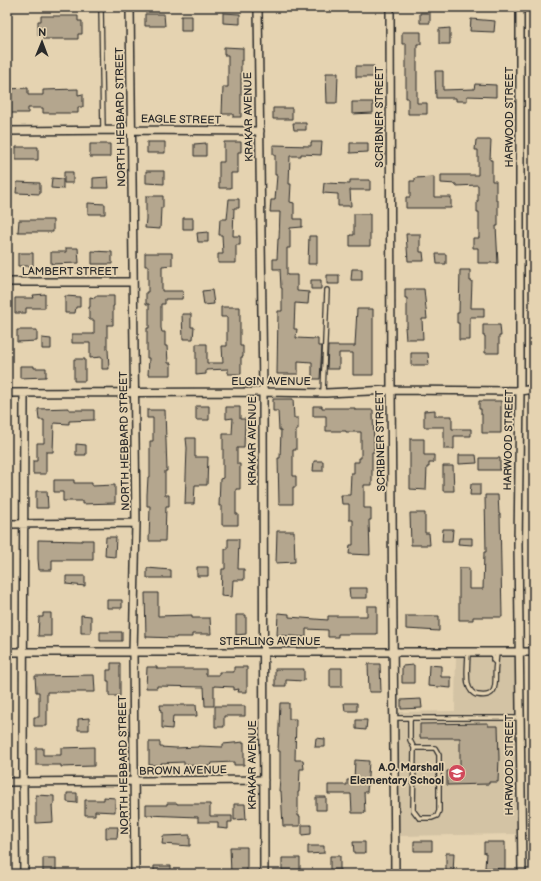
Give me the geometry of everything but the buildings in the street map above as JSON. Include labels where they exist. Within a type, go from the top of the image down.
[{"type":"street","name":"NORTH HEBBARD STREET","points":[[130,7],[136,522],[133,653],[135,874]]},
{"type":"street","name":"KRAKAR AVENUE","points":[[258,7],[263,392],[264,874]]},
{"type":"street","name":"SCRIBNER STREET","points":[[390,7],[391,390],[395,874]]},
{"type":"street","name":"HARWOOD STREET","points":[[520,7],[520,391],[518,545],[522,874]]},
{"type":"street","name":"EAGLE STREET","points":[[7,131],[260,131]]},
{"type":"street","name":"LAMBERT STREET","points":[[7,282],[133,282]]},
{"type":"street","name":"ELGIN AVENUE","points":[[7,393],[324,393],[391,390],[520,391],[534,389]]},
{"type":"street","points":[[24,393],[24,874]]},
{"type":"street","points":[[7,524],[136,522]]},
{"type":"street","name":"STERLING AVENUE","points":[[7,652],[534,652]]},
{"type":"street","name":"BROWN AVENUE","points":[[7,782],[264,780]]},
{"type":"lane","points":[[101,7],[103,130]]},
{"type":"lane","points":[[324,393],[327,290]]},
{"type":"lane","points":[[468,651],[468,685],[472,692],[476,695],[487,696],[493,691],[496,685],[496,663],[493,660],[495,652]]},
{"type":"lane","points":[[394,718],[520,718]]},
{"type":"lane","points":[[410,718],[410,740],[414,748],[413,810],[419,818],[432,818],[437,816],[439,811],[439,755],[435,748],[414,748]]},
{"type":"shaded area","name":"A.O. Marshall Elementary School","points":[[456,653],[518,653],[519,834],[397,836],[396,712],[455,711]]},
{"type":"place","name":"A.O. Marshall Elementary School","points":[[457,773]]}]
